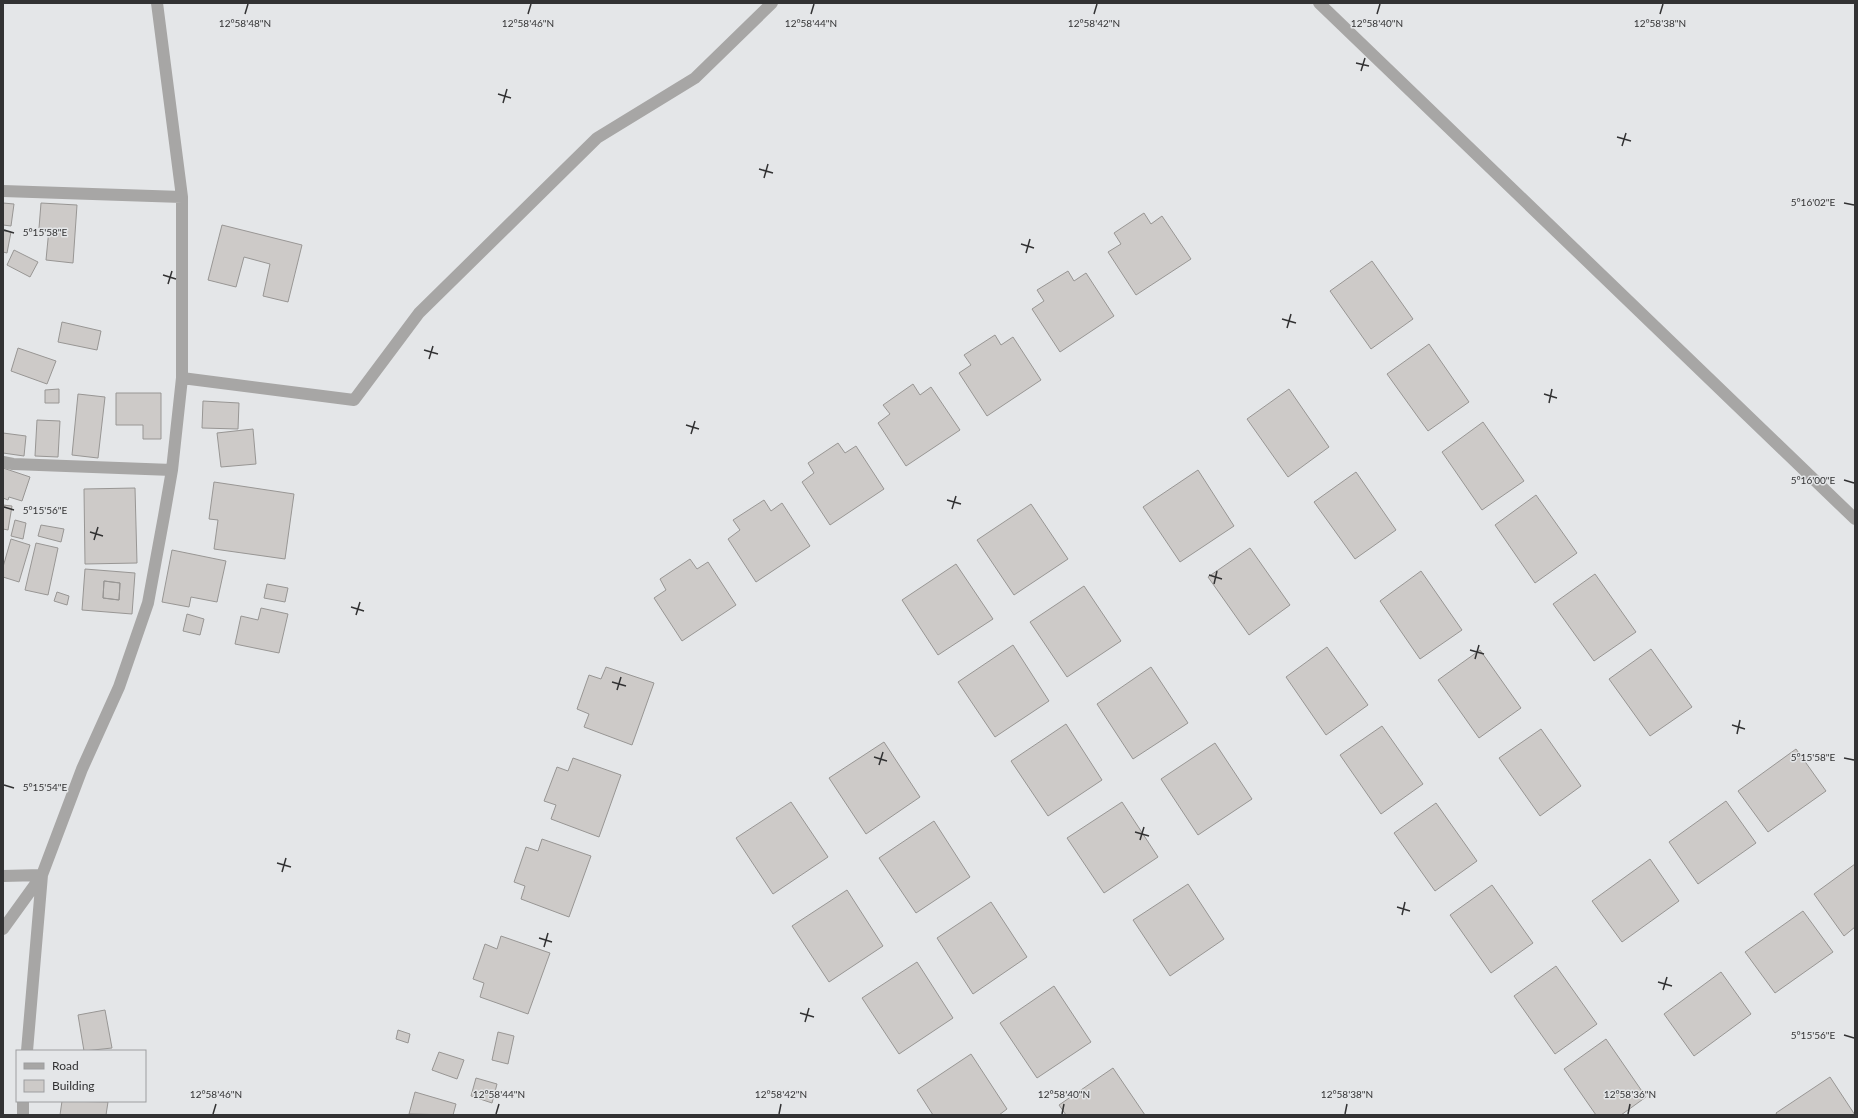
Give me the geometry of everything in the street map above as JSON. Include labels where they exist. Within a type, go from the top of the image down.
[{"type":"street","points":[[3,929],[42,875],[82,769],[119,687],[148,603],[172,470],[182,378],[182,197],[157,3]]},
{"type":"street","points":[[182,378],[354,400],[419,312],[597,138],[694,78],[772,3]]},
{"type":"street","points":[[1319,3],[1855,519]]},
{"type":"street","points":[[3,191],[182,197]]},
{"type":"street","points":[[3,462],[13,464],[172,470]]},
{"type":"street","points":[[3,876],[42,875]]},
{"type":"street","points":[[27,1050],[42,875]]},
{"type":"street","points":[[23,1102],[23,1115]]},
{"type":"building","points":[[3,203],[14,204],[11,226],[3,225]]},
{"type":"building","points":[[41,203],[77,205],[73,263],[46,260],[49,229],[39,228]]},
{"type":"building","points":[[1144,213],[1151,224],[1162,216],[1191,259],[1136,295],[1108,252],[1121,244],[1114,233]]},
{"type":"building","points":[[222,225],[302,245],[288,302],[263,296],[270,264],[244,257],[236,287],[208,280]]},
{"type":"building","points":[[3,231],[11,232],[7,253],[3,252]]},
{"type":"building","points":[[14,250],[38,262],[30,277],[7,265]]},
{"type":"building","points":[[1372,261],[1413,319],[1371,349],[1330,291]]},
{"type":"building","points":[[1068,271],[1074,281],[1086,273],[1114,316],[1060,352],[1032,309],[1044,301],[1037,290]]},
{"type":"building","points":[[62,322],[101,331],[97,350],[58,342]]},
{"type":"building","points":[[995,335],[1001,345],[1013,337],[1041,380],[987,416],[959,373],[971,365],[964,355]]},
{"type":"building","points":[[1429,344],[1469,402],[1428,431],[1387,374]]},
{"type":"building","points":[[18,348],[56,361],[47,384],[11,371]]},
{"type":"building","points":[[913,384],[920,395],[931,387],[960,430],[906,466],[878,423],[890,414],[883,405]]},
{"type":"building","points":[[59,389],[59,403],[45,403],[45,390]]},
{"type":"building","points":[[1289,389],[1329,447],[1288,477],[1247,419]]},
{"type":"building","points":[[116,393],[161,393],[161,439],[143,439],[143,425],[116,425]]},
{"type":"building","points":[[78,394],[105,397],[98,458],[72,455]]},
{"type":"building","points":[[203,401],[239,403],[238,429],[202,428]]},
{"type":"building","points":[[37,420],[60,421],[58,457],[35,456]]},
{"type":"building","points":[[1483,422],[1524,481],[1482,510],[1442,452]]},
{"type":"building","points":[[253,429],[256,464],[221,467],[217,433]]},
{"type":"building","points":[[3,433],[26,436],[24,456],[3,453]]},
{"type":"building","points":[[838,443],[845,453],[856,446],[884,489],[830,525],[802,482],[814,473],[808,463]]},
{"type":"building","points":[[3,468],[30,477],[22,501],[9,497],[8,500],[3,498]]},
{"type":"building","points":[[1198,470],[1234,526],[1180,562],[1143,507]]},
{"type":"building","points":[[1356,472],[1396,530],[1355,559],[1314,502]]},
{"type":"building","points":[[214,482],[294,494],[285,559],[214,549],[218,520],[209,519]]},
{"type":"building","points":[[135,488],[137,563],[85,564],[84,489]]},
{"type":"building","points":[[1536,495],[1577,553],[1535,583],[1495,525]]},
{"type":"building","points":[[764,500],[771,511],[782,503],[810,546],[756,582],[728,539],[740,530],[733,520]]},
{"type":"building","points":[[1031,504],[1068,559],[1014,595],[977,540]]},
{"type":"building","points":[[3,505],[12,506],[8,530],[3,529]]},
{"type":"building","points":[[15,520],[26,523],[23,539],[11,536]]},
{"type":"building","points":[[41,525],[64,529],[61,542],[38,536]]},
{"type":"building","points":[[11,539],[30,545],[19,582],[3,577],[3,567]]},
{"type":"building","points":[[36,543],[58,548],[48,595],[25,590]]},
{"type":"building","points":[[1250,548],[1290,605],[1249,635],[1208,577]]},
{"type":"building","points":[[172,550],[226,561],[217,602],[191,597],[189,607],[162,602]]},
{"type":"building","points":[[690,559],[697,569],[708,562],[736,605],[682,641],[654,598],[666,590],[660,579]]},
{"type":"building","points":[[956,564],[993,619],[938,655],[902,600]]},
{"type":"building","points":[[85,569],[135,573],[132,614],[82,610]],"holes":[[[104,581],[120,583],[119,600],[103,598]]]},
{"type":"building","points":[[1421,571],[1462,630],[1420,659],[1380,601]]},
{"type":"building","points":[[1595,574],[1636,632],[1594,661],[1553,604]]},
{"type":"building","points":[[104,581],[120,583],[119,600],[103,598]]},
{"type":"building","points":[[267,584],[288,588],[285,602],[264,598]]},
{"type":"building","points":[[1084,586],[1121,641],[1067,677],[1030,622]]},
{"type":"building","points":[[57,592],[69,596],[67,605],[54,601]]},
{"type":"building","points":[[261,608],[288,614],[279,653],[235,644],[241,616],[258,620]]},
{"type":"building","points":[[187,614],[204,619],[200,635],[183,631]]},
{"type":"building","points":[[1013,645],[1049,701],[995,737],[958,682]]},
{"type":"building","points":[[1327,647],[1368,705],[1326,735],[1286,677]]},
{"type":"building","points":[[1651,649],[1692,707],[1650,736],[1609,679]]},
{"type":"building","points":[[1480,650],[1521,708],[1479,738],[1438,680]]},
{"type":"building","points":[[606,667],[654,683],[632,745],[584,727],[589,714],[577,709],[589,675],[601,679]]},
{"type":"building","points":[[1151,667],[1188,723],[1133,759],[1097,704]]},
{"type":"building","points":[[1066,724],[1102,780],[1048,816],[1011,761]]},
{"type":"building","points":[[1382,726],[1423,784],[1381,814],[1340,755]]},
{"type":"building","points":[[1541,729],[1581,786],[1540,816],[1499,758]]},
{"type":"building","points":[[884,742],[920,797],[866,834],[829,778]]},
{"type":"building","points":[[1215,743],[1252,799],[1198,835],[1161,779]]},
{"type":"building","points":[[1796,749],[1826,791],[1768,832],[1738,791]]},
{"type":"building","points":[[573,758],[621,775],[599,837],[551,819],[556,805],[544,801],[557,767],[568,771]]},
{"type":"building","points":[[1726,801],[1756,843],[1698,884],[1669,842]]},
{"type":"building","points":[[791,802],[828,857],[773,894],[736,838]]},
{"type":"building","points":[[1122,802],[1158,857],[1104,893],[1067,838]]},
{"type":"building","points":[[1436,803],[1477,861],[1435,891],[1394,833]]},
{"type":"building","points":[[934,821],[970,877],[916,913],[879,858]]},
{"type":"building","points":[[542,839],[591,856],[569,917],[521,899],[525,886],[514,882],[526,847],[538,851]]},
{"type":"building","points":[[1650,859],[1679,901],[1622,942],[1592,901]]},
{"type":"building","points":[[1855,864],[1855,927],[1844,936],[1814,894]]},
{"type":"building","points":[[1188,884],[1224,939],[1170,976],[1133,920]]},
{"type":"building","points":[[1492,885],[1533,943],[1491,973],[1450,915]]},
{"type":"building","points":[[847,890],[883,946],[829,982],[792,926]]},
{"type":"building","points":[[991,902],[1027,957],[973,994],[937,938]]},
{"type":"building","points":[[1803,911],[1833,952],[1775,993],[1745,952]]},
{"type":"building","points":[[501,936],[550,953],[528,1014],[480,997],[484,983],[473,979],[485,944],[497,949]]},
{"type":"building","points":[[917,962],[953,1018],[899,1054],[862,998]]},
{"type":"building","points":[[1556,966],[1597,1024],[1555,1054],[1514,996]]},
{"type":"building","points":[[1721,972],[1751,1014],[1694,1056],[1664,1014]]},
{"type":"building","points":[[1054,986],[1091,1042],[1037,1078],[1000,1023]]},
{"type":"building","points":[[105,1010],[112,1048],[84,1050],[78,1015]]},
{"type":"building","points":[[398,1030],[410,1034],[408,1043],[396,1039]]},
{"type":"building","points":[[498,1032],[514,1036],[508,1064],[492,1060]]},
{"type":"building","points":[[1606,1039],[1646,1097],[1621,1115],[1596,1115],[1564,1069]]},
{"type":"building","points":[[439,1052],[464,1060],[457,1079],[432,1070]]},
{"type":"building","points":[[971,1054],[1007,1109],[999,1115],[933,1115],[917,1090]]},
{"type":"building","points":[[1113,1068],[1145,1115],[1066,1115],[1059,1105]]},
{"type":"building","points":[[1830,1077],[1855,1115],[1777,1115],[1776,1113]]},
{"type":"building","points":[[476,1078],[497,1084],[492,1103],[471,1096]]},
{"type":"building","points":[[415,1092],[456,1104],[453,1115],[409,1114]]},
{"type":"building","points":[[62,1102],[108,1102],[106,1115],[60,1115]]}]
